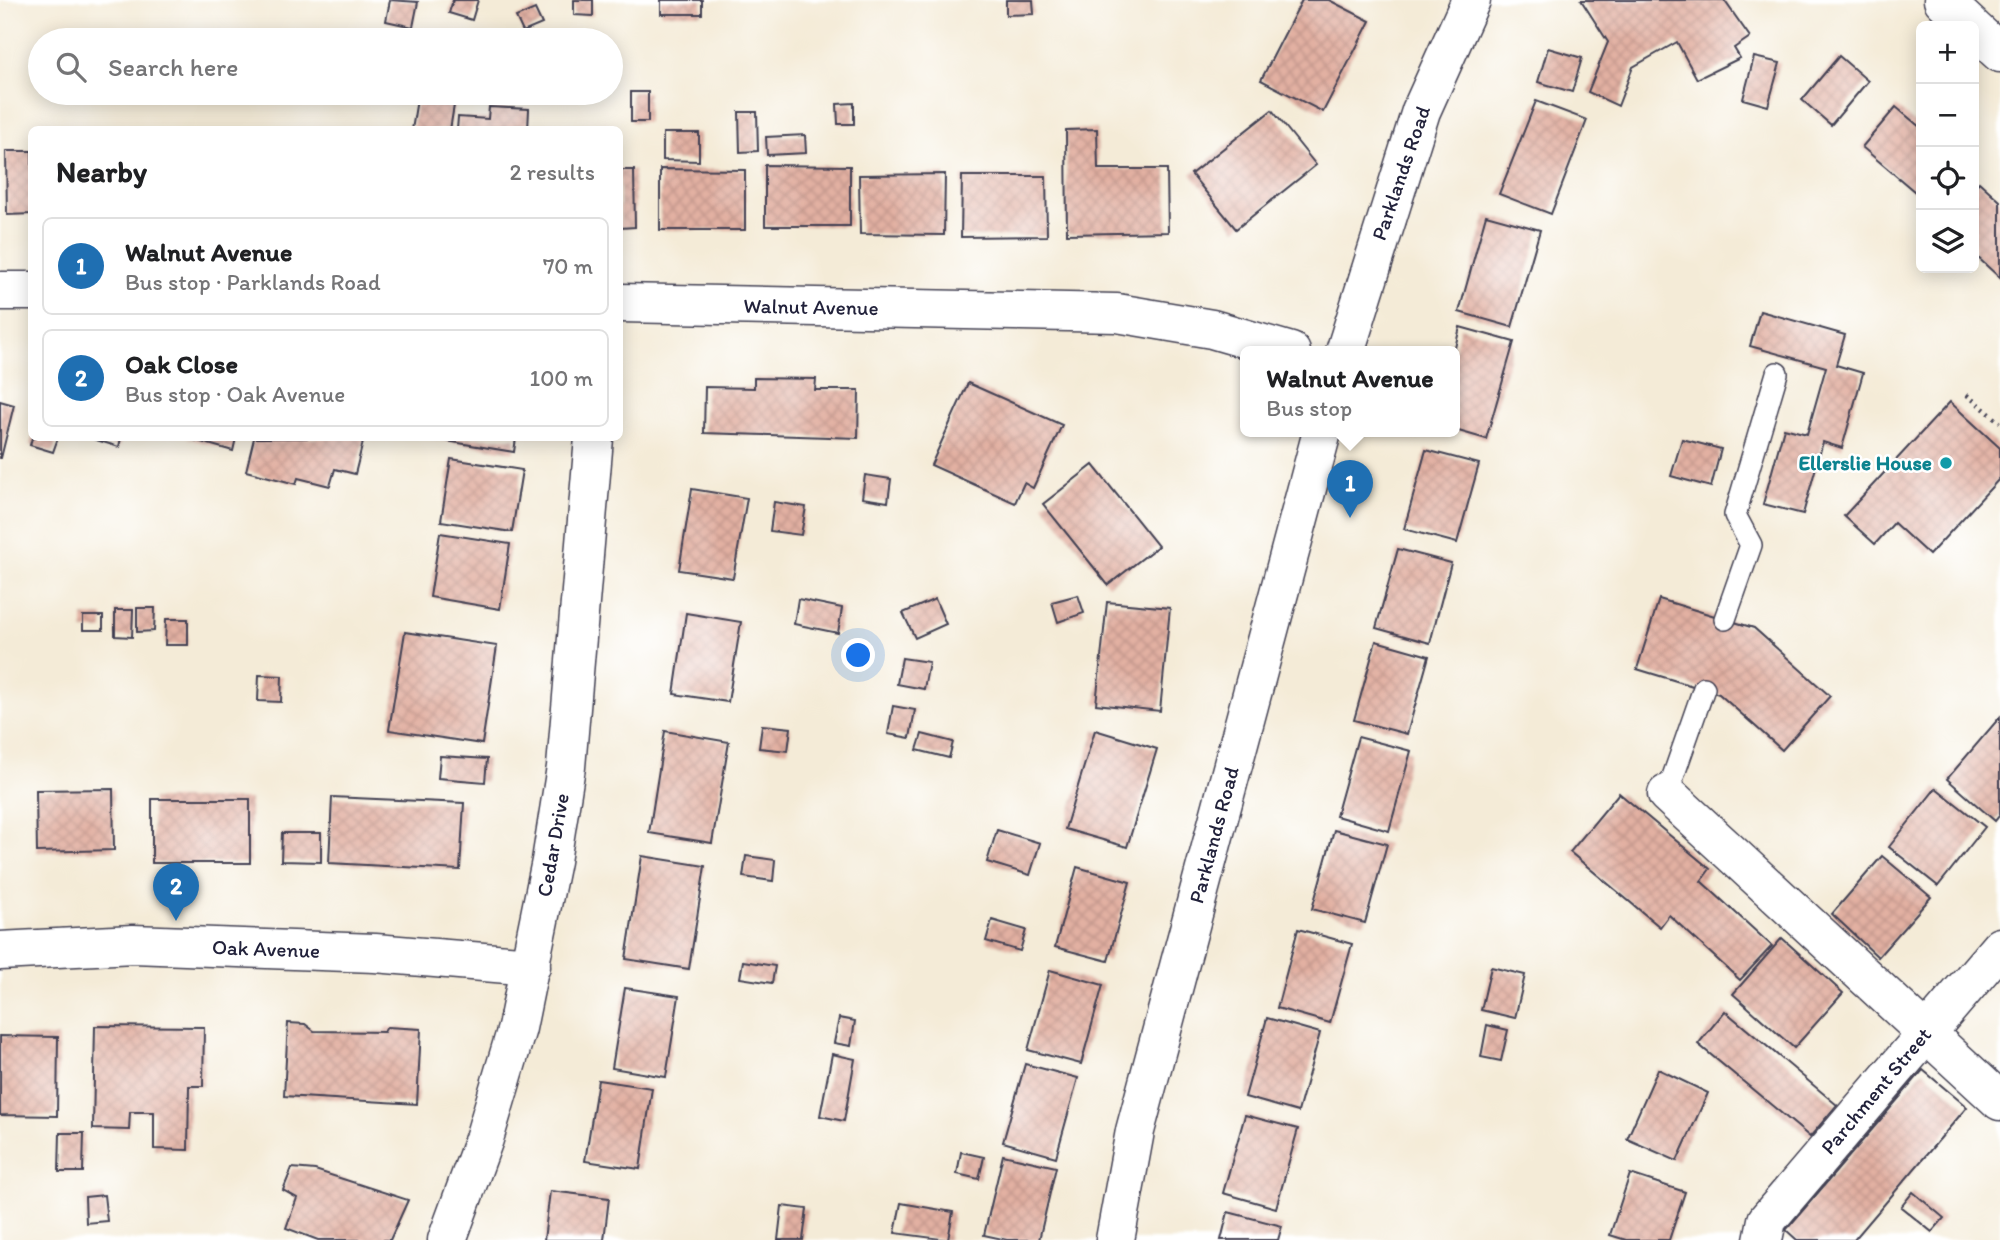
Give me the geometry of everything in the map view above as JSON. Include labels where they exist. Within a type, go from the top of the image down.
[{"type":"street","name":"Parklands Road","points":[[1347,346],[1421,111],[1471,0]]},
{"type":"street","points":[[1942,0],[1964,21]]},
{"type":"street","points":[[1979,34],[2000,53]]},
{"type":"street","points":[[0,291],[28,291]]},
{"type":"street","name":"Walnut Avenue","points":[[623,303],[1117,313],[1212,329],[1270,346]]},
{"type":"street","name":"Parklands Road","points":[[1115,1240],[1135,1131],[1321,437]]},
{"type":"street","name":"Cedar Drive","points":[[447,1240],[491,1114],[517,1028],[531,966],[566,767],[594,441]]},
{"type":"street","points":[[1667,794],[2000,1101]]},
{"type":"street","name":"Oak Avenue","points":[[0,951],[147,945],[375,953],[531,966]]},
{"type":"street","name":"Parchment Street","points":[[1763,1240],[1767,1220],[2000,947]]},
{"type":"lane","points":[[1725,619],[1751,545],[1735,515],[1777,373]]},
{"type":"lane","points":[[1667,794],[1704,688]]},
{"type":"path","points":[[1967,395],[2000,422]]},
{"type":"building","points":[[390,0],[418,2],[413,27],[386,21]]},
{"type":"building","points":[[453,0],[478,0],[472,20],[449,13]]},
{"type":"building","points":[[574,0],[593,0],[593,16],[574,15]]},
{"type":"building","points":[[661,0],[702,0],[702,14],[661,14]]},
{"type":"building","points":[[1006,0],[1033,0],[1034,14],[1006,15]]},
{"type":"building","points":[[1302,0],[1329,0],[1370,21],[1323,112],[1261,80]]},
{"type":"building","points":[[1581,0],[1724,0],[1750,37],[1734,48],[1740,58],[1697,79],[1677,42],[1633,67],[1618,106],[1588,92],[1608,42]]},
{"type":"building","points":[[535,9],[542,24],[532,28],[521,28],[516,17]]},
{"type":"building","points":[[1548,48],[1582,58],[1572,92],[1538,82]]},
{"type":"building","points":[[1839,56],[1868,81],[1831,125],[1802,100]]},
{"type":"building","points":[[1754,57],[1780,63],[1768,106],[1743,99]]},
{"type":"building","points":[[631,92],[648,92],[648,122],[631,122]]},
{"type":"building","points":[[1536,101],[1587,120],[1551,214],[1499,194]]},
{"type":"building","points":[[854,103],[854,124],[838,124],[837,104]]},
{"type":"building","points":[[416,105],[454,105],[451,126],[413,126]]},
{"type":"building","points":[[489,107],[529,109],[528,126],[457,126],[458,117],[488,119]]},
{"type":"building","points":[[1896,107],[1916,124],[1916,193],[1862,147]]},
{"type":"building","points":[[1272,110],[1316,165],[1236,229],[1191,174]]},
{"type":"building","points":[[739,112],[757,112],[758,151],[740,152]]},
{"type":"building","points":[[1097,129],[1098,169],[1167,169],[1168,232],[1067,234],[1066,130]]},
{"type":"building","points":[[663,133],[699,133],[699,161],[663,160]]},
{"type":"building","points":[[805,135],[806,153],[767,155],[766,137]]},
{"type":"building","points":[[6,151],[28,151],[28,214],[7,215]]},
{"type":"building","points":[[765,165],[850,166],[850,226],[765,226]]},
{"type":"building","points":[[660,169],[745,170],[745,230],[660,230]]},
{"type":"building","points":[[623,170],[634,170],[635,227],[623,228]]},
{"type":"building","points":[[945,174],[944,235],[860,234],[859,175]]},
{"type":"building","points":[[962,176],[1046,176],[1047,236],[961,237]]},
{"type":"building","points":[[1979,182],[2000,201],[2000,278],[1979,259]]},
{"type":"building","points":[[1486,215],[1540,230],[1512,327],[1459,312]]},
{"type":"building","points":[[1760,311],[1845,335],[1836,365],[1863,373],[1842,448],[1823,442],[1803,514],[1763,504],[1784,428],[1807,434],[1826,367],[1750,346]]},
{"type":"building","points":[[1460,327],[1514,342],[1486,439],[1460,431],[1460,346],[1455,346]]},
{"type":"building","points":[[754,378],[816,379],[815,390],[859,390],[858,438],[704,433],[705,387],[754,388]]},
{"type":"building","points":[[968,383],[1062,425],[1033,488],[1024,483],[1015,503],[931,465]]},
{"type":"building","points":[[0,401],[14,405],[1,458],[0,458]]},
{"type":"building","name":"Ellerslie House","points":[[1950,402],[2000,448],[2000,478],[1929,555],[1894,523],[1875,544],[1844,516]]},
{"type":"building","points":[[1682,439],[1721,449],[1711,487],[1671,476]]},
{"type":"building","points":[[31,441],[57,441],[53,452],[30,445]]},
{"type":"building","points":[[100,441],[120,441],[119,447]]},
{"type":"building","points":[[198,441],[235,441],[233,451]]},
{"type":"building","points":[[253,441],[363,441],[355,474],[335,469],[330,486],[298,478],[296,484],[246,471]]},
{"type":"building","points":[[446,441],[516,441],[514,452]]},
{"type":"building","points":[[1426,450],[1479,464],[1457,543],[1404,529]]},
{"type":"building","points":[[451,459],[522,470],[512,532],[441,521]]},
{"type":"building","points":[[1093,465],[1158,546],[1108,585],[1043,504]]},
{"type":"building","points":[[865,475],[891,479],[888,502],[862,498]]},
{"type":"building","points":[[692,489],[747,498],[733,578],[679,570]]},
{"type":"building","points":[[774,502],[806,507],[801,535],[770,531]]},
{"type":"building","points":[[440,533],[510,544],[500,609],[430,597]]},
{"type":"building","points":[[1398,549],[1451,563],[1430,643],[1376,628]]},
{"type":"building","points":[[1078,595],[1084,613],[1058,622],[1052,602]]},
{"type":"building","points":[[798,599],[842,608],[838,633],[794,624]]},
{"type":"building","points":[[935,599],[946,624],[915,638],[903,613]]},
{"type":"building","points":[[1659,599],[1754,628],[1830,696],[1782,750],[1719,694],[1637,669]]},
{"type":"building","points":[[1107,602],[1170,608],[1160,711],[1096,704]]},
{"type":"building","points":[[137,608],[155,608],[154,631],[137,632]]},
{"type":"building","points":[[115,610],[133,610],[132,637],[115,636]]},
{"type":"building","points":[[686,613],[741,622],[728,702],[674,694]]},
{"type":"building","points":[[83,616],[103,616],[103,630],[83,630]]},
{"type":"building","points":[[166,619],[188,619],[188,645],[165,645]]},
{"type":"building","points":[[405,632],[497,646],[482,744],[389,730]]},
{"type":"building","points":[[1376,641],[1429,656],[1407,734],[1354,720]]},
{"type":"building","points":[[902,658],[929,662],[924,689],[897,684]]},
{"type":"building","points":[[259,675],[282,676],[281,702],[258,701]]},
{"type":"building","points":[[893,706],[915,710],[910,738],[888,734]]},
{"type":"building","points":[[2000,717],[2000,815],[1995,821],[1947,779]]},
{"type":"building","points":[[762,725],[791,728],[788,751],[759,748]]},
{"type":"building","points":[[1095,730],[1157,749],[1127,847],[1065,829]]},
{"type":"building","points":[[665,731],[729,742],[712,843],[649,833]]},
{"type":"building","points":[[922,734],[953,742],[949,758],[917,750]]},
{"type":"building","points":[[1358,737],[1411,751],[1389,831],[1336,816]]},
{"type":"building","points":[[440,756],[487,759],[485,782],[438,778]]},
{"type":"building","points":[[1936,788],[1985,827],[1938,886],[1889,847]]},
{"type":"building","points":[[113,789],[114,850],[37,852],[36,790]]},
{"type":"building","points":[[1619,793],[1710,869],[1701,881],[1772,946],[1740,980],[1669,915],[1660,927],[1570,852]]},
{"type":"building","points":[[332,797],[464,803],[460,870],[329,863]]},
{"type":"building","points":[[152,799],[250,799],[250,863],[152,863]]},
{"type":"building","points":[[997,830],[1040,843],[1030,875],[987,862]]},
{"type":"building","points":[[1334,830],[1387,844],[1365,923],[1312,909]]},
{"type":"building","points":[[282,833],[321,833],[321,862],[281,861]]},
{"type":"building","points":[[642,856],[705,866],[689,969],[626,959]]},
{"type":"building","points":[[746,856],[775,860],[773,881],[743,877]]},
{"type":"building","points":[[1882,856],[1931,897],[1878,957],[1832,914]]},
{"type":"building","points":[[1077,867],[1130,882],[1108,961],[1055,947]]},
{"type":"building","points":[[992,920],[1026,930],[1020,951],[986,941]]},
{"type":"building","points":[[1298,929],[1352,944],[1330,1023],[1277,1008]]},
{"type":"building","points":[[1782,938],[1843,993],[1794,1048],[1733,994]]},
{"type":"building","points":[[743,961],[775,966],[772,983],[740,978]]},
{"type":"building","points":[[1491,967],[1525,975],[1515,1018],[1481,1010]]},
{"type":"building","points":[[1050,970],[1103,985],[1081,1064],[1028,1050]]},
{"type":"building","points":[[625,988],[679,996],[666,1077],[612,1068]]},
{"type":"building","points":[[1725,1011],[1837,1105],[1810,1137],[1698,1044]]},
{"type":"building","points":[[839,1018],[855,1021],[851,1046],[834,1043]]},
{"type":"building","points":[[1267,1018],[1320,1033],[1298,1112],[1245,1097]]},
{"type":"building","points":[[288,1023],[305,1024],[314,1031],[384,1032],[387,1027],[421,1029],[417,1104],[284,1096]]},
{"type":"building","points":[[1487,1025],[1508,1030],[1501,1061],[1481,1057]]},
{"type":"building","points":[[95,1026],[204,1027],[203,1086],[189,1086],[188,1150],[154,1149],[154,1112],[130,1112],[129,1130],[93,1129]]},
{"type":"building","points":[[0,1036],[58,1037],[57,1116],[0,1115]]},
{"type":"building","points":[[832,1054],[855,1059],[844,1121],[820,1116]]},
{"type":"building","points":[[1025,1064],[1078,1078],[1056,1157],[1003,1142]]},
{"type":"building","points":[[1658,1069],[1708,1093],[1677,1161],[1627,1139]]},
{"type":"building","points":[[1923,1070],[1967,1107],[1854,1240],[1797,1240],[1786,1230]]},
{"type":"building","points":[[598,1080],[652,1088],[640,1169],[585,1161]]},
{"type":"building","points":[[1245,1115],[1298,1129],[1276,1208],[1223,1193]]},
{"type":"building","points":[[60,1133],[84,1133],[83,1172],[59,1172]]},
{"type":"building","points":[[961,1152],[984,1157],[979,1179],[957,1174]]},
{"type":"building","points":[[1003,1155],[1056,1167],[1039,1240],[1007,1240],[984,1235]]},
{"type":"building","points":[[292,1168],[315,1170],[408,1200],[390,1240],[318,1240],[286,1228],[297,1198],[283,1190]]},
{"type":"building","points":[[1630,1174],[1685,1192],[1669,1240],[1626,1240],[1610,1235]]},
{"type":"building","points":[[550,1191],[609,1198],[604,1240],[544,1240]]},
{"type":"building","points":[[1913,1192],[1944,1218],[1932,1232],[1901,1207]]},
{"type":"building","points":[[104,1195],[107,1221],[86,1223],[85,1197]]},
{"type":"building","points":[[901,1203],[953,1212],[948,1240],[895,1233]]},
{"type":"building","points":[[782,1206],[807,1209],[803,1240],[778,1240]]},
{"type":"building","points":[[1228,1212],[1282,1226],[1278,1240],[1221,1240]]},
{"type":"place","name":"Ellerslie House","points":[[1946,463]]},
{"type":"place","name":"Walnut Avenue","points":[[1350,518]]},
{"type":"place","name":"Oak Close","points":[[176,921]]}]
